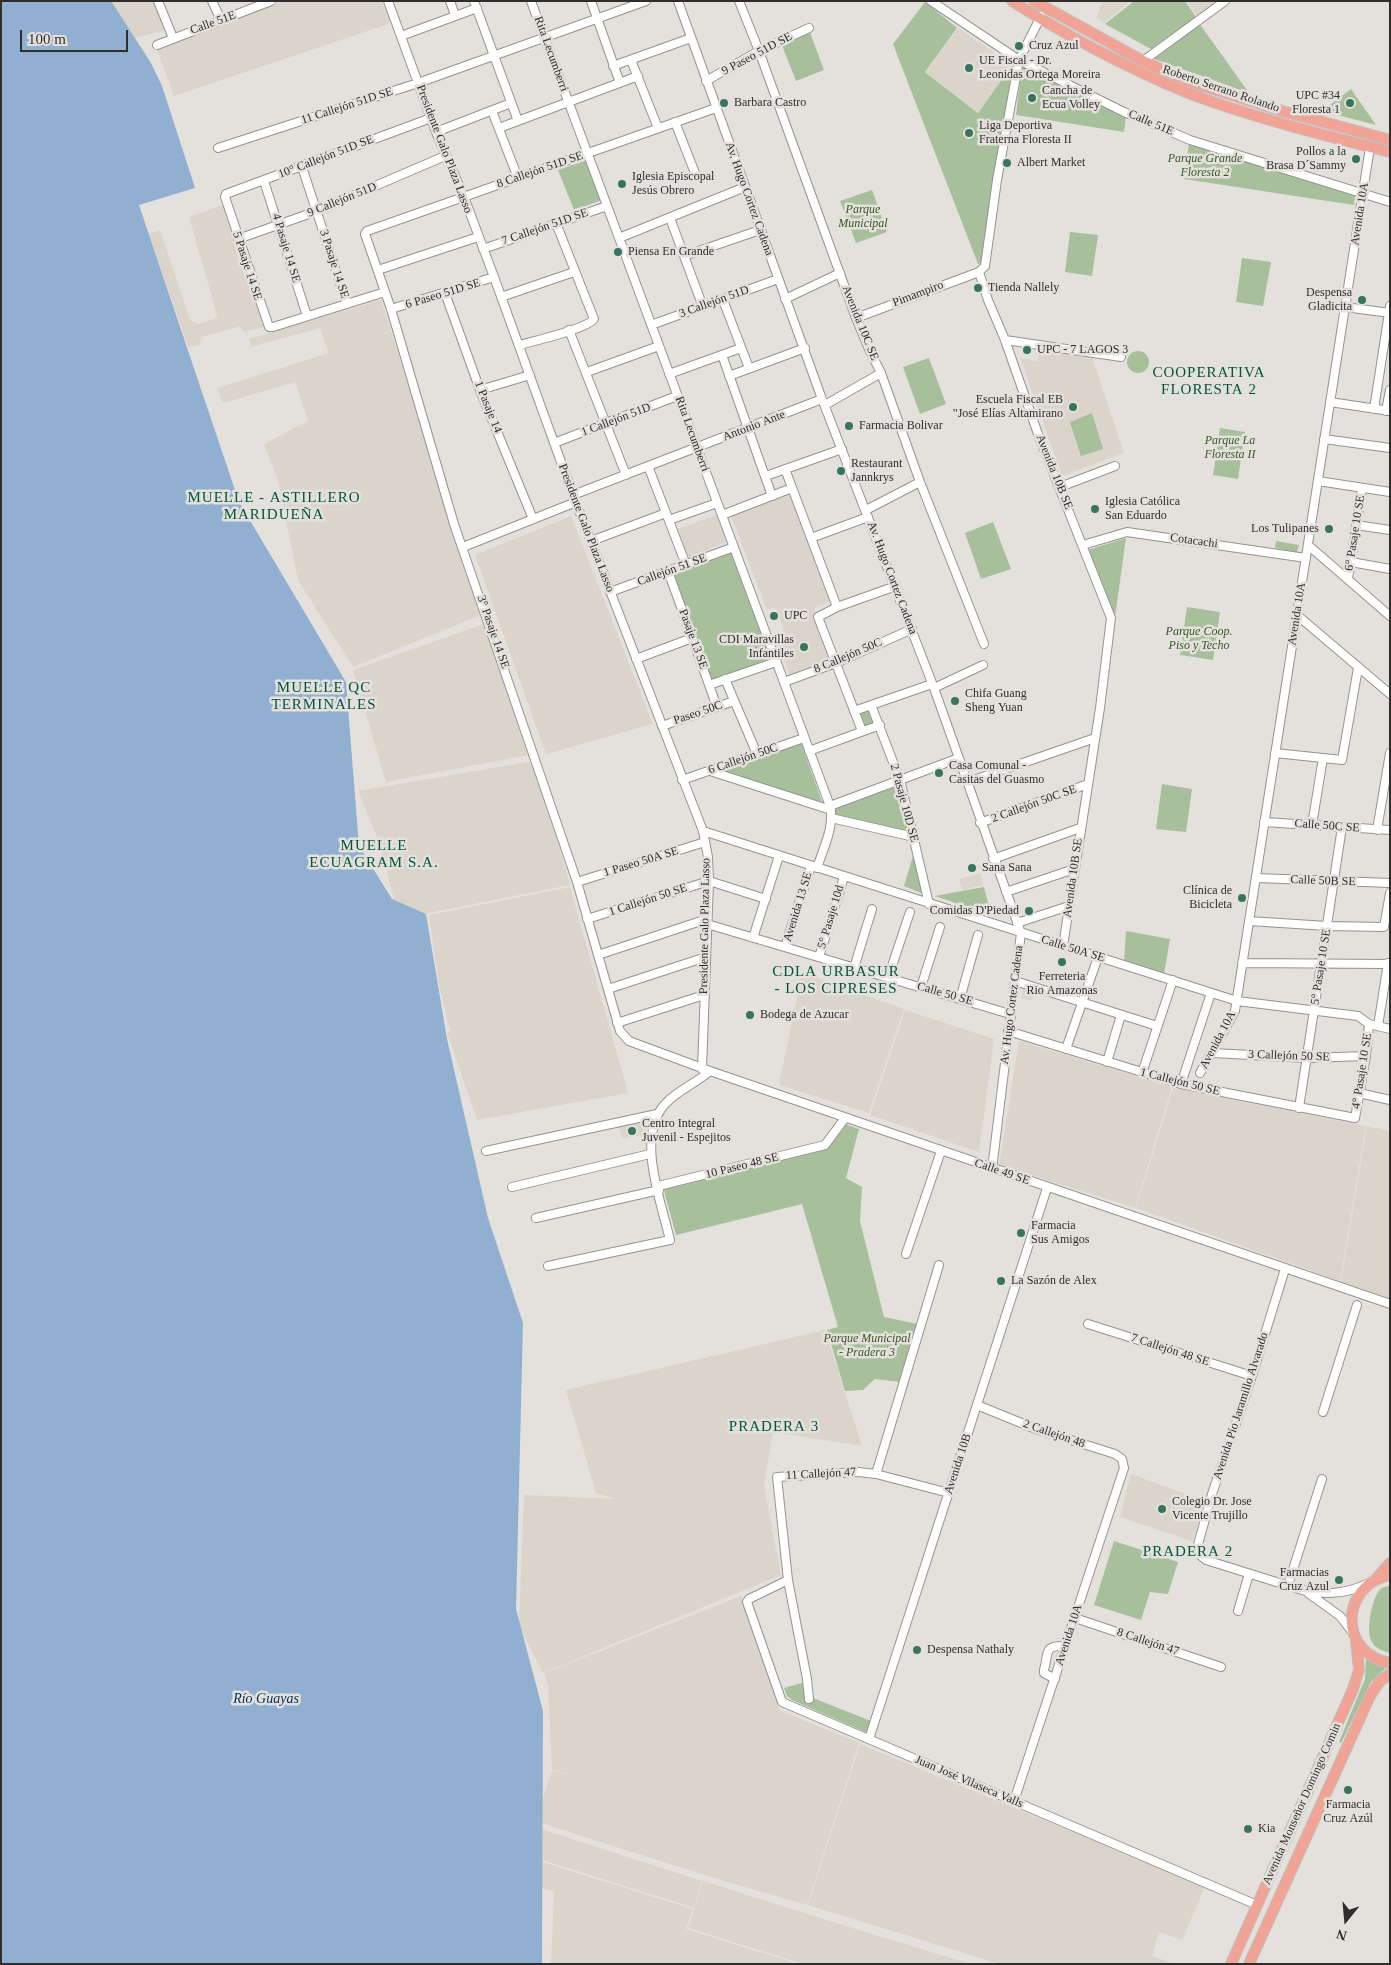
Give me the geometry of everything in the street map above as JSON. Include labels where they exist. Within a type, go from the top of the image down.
[{"type":"main road","name":"Roberto Serrano Rolando","points":[[1012,1],[1039,18],[1127,65],[1189,93],[1306,129],[1390,152]]},
{"type":"main road","name":"Roberto Serrano Rolando","points":[[1034,1],[1143,61],[1188,80],[1282,111],[1390,140]]},
{"type":"main road","points":[[1373,1581],[1390,1563]]},
{"type":"main road","points":[[1373,1581],[1390,1575]]},
{"type":"main road","name":"Avenida Monseñor Domingo Comin","points":[[1231,1964],[1354,1688],[1359,1670],[1352,1618],[1356,1602],[1373,1581]]},
{"type":"main road","points":[[1355,1638],[1365,1653],[1374,1659],[1390,1663]]},
{"type":"main road","name":"Avenida Monseñor Domingo Comin","points":[[1250,1964],[1370,1696],[1380,1681],[1390,1674]]},
{"type":"street","points":[[158,1],[174,38]]},
{"type":"street","points":[[212,1],[221,20]]},
{"type":"street","name":"Calle 51E","points":[[156,45],[260,3],[271,1]]},
{"type":"street","name":"Presidente Galo Plaza Lasso","points":[[388,1],[445,156],[464,197],[520,345],[574,499],[706,842],[709,881],[704,995],[706,1070]]},
{"type":"street","points":[[450,1],[455,15]]},
{"type":"street","name":"Rita Lecumberri","points":[[531,1],[831,811]]},
{"type":"street","points":[[591,1],[620,83]]},
{"type":"street","name":"11 Callejón 51D SE","points":[[218,148],[418,83],[646,1]]},
{"type":"street","name":"Av. Hugo Cortez Cadena","points":[[678,1],[785,299],[960,758],[980,823],[1021,933],[992,1169]]},
{"type":"street","name":"Avenida 10C SE","points":[[739,1],[856,318],[881,373],[920,482],[984,644]]},
{"type":"street","name":"Calle 51E","points":[[931,1],[1019,60],[1124,112],[1190,140],[1390,202]]},
{"type":"street","points":[[1143,61],[1225,1]]},
{"type":"street","points":[[401,36],[455,15],[475,4],[518,121]]},
{"type":"street","points":[[980,272],[985,266],[996,180],[1019,60],[1039,18],[1046,9]]},
{"type":"street","name":"9 Paseo 51D SE","points":[[706,81],[759,51],[809,28]]},
{"type":"street","points":[[614,66],[691,38]]},
{"type":"street","points":[[631,60],[658,128]]},
{"type":"street","points":[[499,128],[638,76]]},
{"type":"street","points":[[436,132],[511,104]]},
{"type":"street","name":"8 Callejón 51D SE","points":[[365,234],[367,230],[716,108]]},
{"type":"street","points":[[492,110],[518,178]]},
{"type":"street","name":"10° Callejón 51D SE","points":[[225,199],[226,194],[431,118]]},
{"type":"street","points":[[676,122],[695,173]]},
{"type":"street","name":"Avenida 10A","points":[[1200,1074],[1235,1011],[1370,147]]},
{"type":"street","name":"9 Callejón 51D","points":[[238,239],[317,211],[445,156]]},
{"type":"street","name":"3 Pasaje 14 SE","points":[[302,167],[347,304]]},
{"type":"street","name":"4 Pasaje 14 SE","points":[[264,181],[307,316]]},
{"type":"street","points":[[619,238],[745,187]]},
{"type":"street","name":"5 Pasaje 14 SE","points":[[225,199],[267,326],[273,327],[307,316]]},
{"type":"street","name":"7 Callejón 51D SE","points":[[483,248],[607,206]]},
{"type":"street","points":[[670,218],[703,307]]},
{"type":"street","points":[[520,345],[570,330],[593,320],[594,317],[556,224]]},
{"type":"street","points":[[684,256],[760,230]]},
{"type":"street","name":"3° Pasaje 14 SE","points":[[365,234],[391,310],[454,524],[464,547],[577,882],[619,1027]]},
{"type":"street","points":[[378,270],[478,237]]},
{"type":"street","points":[[501,297],[574,272]]},
{"type":"street","name":"Pimampiro","points":[[856,318],[980,272]]},
{"type":"street","name":"Avenida 10B SE","points":[[980,272],[988,300],[1005,340],[1038,434],[1111,618],[1100,708],[1063,946]]},
{"type":"street","points":[[785,299],[840,273]]},
{"type":"street","name":"6 Paseo 51D SE","points":[[391,310],[494,277]]},
{"type":"street","name":"3 Callejón 51D","points":[[651,324],[778,279]]},
{"type":"street","points":[[307,316],[385,292]]},
{"type":"street","name":"1 Pasaje 14","points":[[445,293],[480,390],[533,519]]},
{"type":"street","points":[[723,300],[749,368]]},
{"type":"street","points":[[1345,307],[1389,311],[1386,350],[1374,409]]},
{"type":"street","points":[[570,330],[626,475]]},
{"type":"street","points":[[1005,340],[1120,357]]},
{"type":"street","points":[[587,372],[659,346]]},
{"type":"street","points":[[669,374],[741,348]]},
{"type":"street","points":[[729,376],[805,348]]},
{"type":"street","points":[[722,355],[772,496]]},
{"type":"street","name":"Antonio Ante","points":[[464,547],[533,519],[648,466],[748,428],[824,402],[881,373]]},
{"type":"street","points":[[480,390],[530,375]]},
{"type":"street","points":[[1330,402],[1388,411],[1390,390]]},
{"type":"street","name":"1 Callejón 51D","points":[[554,443],[678,396]]},
{"type":"street","points":[[1324,439],[1390,448]]},
{"type":"street","points":[[766,476],[842,449]]},
{"type":"street","points":[[648,466],[686,564]]},
{"type":"street","points":[[1060,487],[1115,466]]},
{"type":"street","points":[[785,469],[837,607]]},
{"type":"street","points":[[1318,480],[1390,492]]},
{"type":"street","points":[[811,538],[867,513],[920,482]]},
{"type":"street","points":[[722,516],[792,488]]},
{"type":"street","name":"6° Pasaje 10 SE","points":[[1348,579],[1362,488]]},
{"type":"street","points":[[591,541],[717,503]]},
{"type":"street","points":[[1356,525],[1390,530]]},
{"type":"street","name":"Cotacachi","points":[[1083,545],[1127,532],[1306,558]]},
{"type":"street","points":[[1308,545],[1390,616]]},
{"type":"street","name":"Callejón 51 SE","points":[[610,592],[734,548]]},
{"type":"street","points":[[1351,562],[1390,569]]},
{"type":"street","name":"Pasaje 13 SE","points":[[668,571],[717,706]]},
{"type":"street","points":[[862,732],[818,618],[819,615],[837,607],[896,586]]},
{"type":"street","points":[[1375,603],[1390,606]]},
{"type":"street","points":[[1297,615],[1390,694]]},
{"type":"street","name":"8 Callejón 50C","points":[[784,682],[836,663],[912,629]]},
{"type":"street","points":[[636,659],[692,638]]},
{"type":"street","points":[[709,685],[776,662]]},
{"type":"street","points":[[854,711],[933,686],[983,665]]},
{"type":"street","points":[[1275,753],[1342,760],[1358,668]]},
{"type":"street","points":[[725,679],[757,754]]},
{"type":"street","name":"Paseo 50C","points":[[662,726],[734,700]]},
{"type":"street","name":"2 Pasaje 10D SE","points":[[872,705],[900,780],[929,904]]},
{"type":"street","points":[[809,751],[880,725]]},
{"type":"street","name":"6 Callejón 50C","points":[[682,780],[804,738]]},
{"type":"street","points":[[968,782],[1095,738]]},
{"type":"street","points":[[1377,830],[1390,753]]},
{"type":"street","points":[[814,867],[831,811],[900,780],[960,758]]},
{"type":"street","points":[[1312,825],[1323,758]]},
{"type":"street","points":[[710,771],[914,837]]},
{"type":"street","name":"2 Callejón 50C SE","points":[[980,823],[1088,784]]},
{"type":"street","name":"Calle 50C SE","points":[[1264,822],[1390,830]]},
{"type":"street","name":"5° Pasaje 10 SE","points":[[1299,1108],[1342,827]]},
{"type":"street","points":[[993,858],[1080,828]]},
{"type":"street","name":"Calle 50A SE","points":[[703,832],[1211,993],[1236,1000],[1358,1016],[1369,1024],[1390,1029]]},
{"type":"street","name":"1 Paseo 50A SE","points":[[577,882],[706,842]]},
{"type":"street","points":[[753,938],[779,856]]},
{"type":"street","name":"Avenida 13 SE","points":[[786,948],[814,867]]},
{"type":"street","points":[[1006,892],[1074,869]]},
{"type":"street","name":"5° Pasaje 10d","points":[[819,957],[844,877]]},
{"type":"street","name":"Calle 50B SE","points":[[1256,878],[1390,883]]},
{"type":"street","points":[[709,881],[766,899]]},
{"type":"street","name":"1 Callejón 50 SE","points":[[587,919],[709,881]]},
{"type":"street","points":[[1249,921],[1327,926],[1384,927],[1389,908],[1390,893]]},
{"type":"street","points":[[1017,923],[1070,906]]},
{"type":"street","points":[[854,968],[872,909]]},
{"type":"street","points":[[888,978],[910,912]]},
{"type":"street","points":[[598,955],[707,922]]},
{"type":"street","name":"Calle 50 SE","points":[[707,922],[753,938],[1010,1014]]},
{"type":"street","points":[[921,987],[940,926]]},
{"type":"street","points":[[960,999],[978,935]]},
{"type":"street","points":[[608,990],[706,957]]},
{"type":"street","points":[[1066,1049],[1098,957]]},
{"type":"street","points":[[1242,963],[1389,963]]},
{"type":"street","name":"4° Pasaje 10 SE","points":[[1378,1026],[1386,994],[1389,963]]},
{"type":"street","points":[[1142,1072],[1173,980]]},
{"type":"street","points":[[1015,981],[1157,1026]]},
{"type":"street","points":[[1181,1084],[1211,993]]},
{"type":"street","points":[[619,1027],[704,995]]},
{"type":"street","points":[[1107,1062],[1121,1015]]},
{"type":"street","name":"4° Pasaje 10 SE","points":[[1355,1118],[1366,1056],[1369,1024]]},
{"type":"street","name":"Calle 49 SE","points":[[619,1027],[629,1042],[706,1070],[1390,1304]]},
{"type":"street","name":"1 Callejón 50 SE","points":[[1008,1031],[1181,1084],[1355,1118]]},
{"type":"street","name":"3 Callejón 50 SE","points":[[1212,1053],[1307,1058],[1366,1056]]},
{"type":"street","points":[[548,1266],[670,1240],[650,1154],[651,1132],[656,1114],[671,1098],[696,1083],[706,1070]]},
{"type":"street","points":[[1359,1093],[1390,1100]]},
{"type":"street","points":[[486,1150],[656,1114]]},
{"type":"street","name":"10 Paseo 48 SE","points":[[536,1218],[826,1145],[845,1118]]},
{"type":"street","points":[[906,1254],[941,1151]]},
{"type":"street","points":[[512,1187],[650,1154]]},
{"type":"street","name":"Avenida 10B","points":[[869,1739],[1047,1188]]},
{"type":"street","points":[[876,1474],[939,1266]]},
{"type":"street","name":"Avenida Pío Jaramillo Alvarado","points":[[1285,1269],[1252,1376],[1212,1494],[1197,1548],[1200,1555],[1206,1560],[1316,1593],[1342,1593],[1373,1581]]},
{"type":"street","points":[[1323,1412],[1357,1305]]},
{"type":"street","name":"7 Callejón 48 SE","points":[[1088,1324],[1252,1376]]},
{"type":"street","name":"2 Callejón 48","points":[[977,1405],[1036,1429],[1116,1454],[1122,1459],[1124,1468]]},
{"type":"street","name":"Avenida 10A","points":[[1014,1801],[1124,1468]]},
{"type":"street","name":"11 Callejón 47","points":[[788,1580],[777,1476],[858,1472],[876,1474],[949,1493]]},
{"type":"street","points":[[1288,1586],[1322,1479]]},
{"type":"street","points":[[1238,1611],[1250,1574]]},
{"type":"street","points":[[788,1580],[807,1679],[809,1699]]},
{"type":"street","name":"Juan José Vilaseca Valls","points":[[788,1580],[749,1599],[748,1602],[782,1702],[1257,1905]]},
{"type":"street","name":"Avenida Pío Jaramillo Alvarado","points":[[1302,1590],[1340,1616],[1355,1638]]},
{"type":"street","name":"8 Callejón 47","points":[[1075,1618],[1221,1667]]},
{"type":"street","points":[[1054,1679],[1044,1673],[1050,1647],[1053,1645],[1066,1646]]},
{"type":"shaded area","points":[[110,1],[153,1],[165,26],[163,31],[126,40]]},
{"type":"shaded area","points":[[282,1],[382,1],[390,21],[388,24],[174,96],[157,50]]},
{"type":"shaded area","points":[[1103,1],[1131,1],[1104,23],[1096,18]]},
{"type":"shaded area","points":[[1187,1],[1218,1],[1197,16]]},
{"type":"shaded area","name":"UE Fiscal - Dr. Leonidas Ortega Moreira","points":[[958,28],[1012,65],[978,112],[926,72]]},
{"type":"shaded area","points":[[226,204],[264,327],[244,332],[240,326],[202,337],[199,345],[188,347],[149,233],[160,230],[190,320],[198,324],[214,319],[217,315],[189,217]]},
{"type":"shaded area","points":[[381,300],[481,615],[353,667],[298,580],[278,480],[264,444],[308,421],[295,382],[223,403],[217,388],[329,353],[320,328],[251,347],[249,339]]},
{"type":"shaded area","name":"Escuela Fiscal EB \"José Elías Altamirano","points":[[1041,347],[1091,354],[1124,453],[1062,476],[1020,358],[1038,361]]},
{"type":"shaded area","points":[[790,490],[831,601],[814,609],[833,661],[790,676],[775,634],[784,630],[775,607],[767,610],[731,516]]},
{"type":"shaded area","points":[[718,514],[728,541],[688,558],[678,529]]},
{"type":"shaded area","points":[[571,516],[653,724],[546,754],[475,555]]},
{"type":"shaded area","points":[[484,624],[528,755],[386,782],[353,670]]},
{"type":"shaded area","points":[[534,761],[570,885],[399,919],[380,844],[358,791]]},
{"type":"shaded area","points":[[981,873],[983,885],[962,890],[959,879]]},
{"type":"shaded area","points":[[570,887],[628,1093],[477,1120],[447,1032],[451,1031],[438,980],[429,915]]},
{"type":"shaded area","points":[[802,972],[904,1009],[869,1113],[779,1085]]},
{"type":"shaded area","points":[[1024,985],[1036,989],[1032,1000],[1021,998]]},
{"type":"shaded area","points":[[905,1010],[994,1039],[979,1152],[870,1115]]},
{"type":"shaded area","points":[[1019,1041],[1172,1087],[1135,1208],[999,1165]]},
{"type":"shaded area","points":[[1173,1088],[1366,1126],[1340,1281],[1136,1208]]},
{"type":"shaded area","name":"Centro Integral Juvenil - Espejitos","points":[[643,1120],[644,1135],[622,1138],[619,1125]]},
{"type":"shaded area","points":[[1367,1126],[1390,1131],[1390,1299],[1341,1282]]},
{"type":"shaded area","points":[[825,1330],[862,1446],[773,1432],[764,1486],[781,1575],[543,1673],[519,1626],[524,1495],[617,1499],[596,1493],[566,1390]]},
{"type":"shaded area","name":"Colegio Dr. Jose Vicente Trujillo","points":[[1131,1474],[1205,1501],[1192,1541],[1120,1517]]},
{"type":"shaded area","points":[[741,1596],[779,1710],[859,1743],[807,1905],[714,1878],[535,1821],[552,1771],[575,1776],[552,1770],[548,1686],[544,1673]]},
{"type":"shaded area","points":[[860,1744],[1205,1887],[1182,1940],[1159,1932],[1152,1956],[1175,1964],[1000,1964],[808,1905]]},
{"type":"shaded area","points":[[535,1827],[702,1881],[694,1908],[533,1857]]},
{"type":"shaded area","points":[[539,1861],[693,1909],[686,1929],[799,1964],[551,1964],[554,1892],[539,1887]]},
{"type":"shaded area","points":[[703,1881],[971,1964],[803,1964],[688,1928]]},
{"type":"green space","points":[[1134,1],[1185,1],[1196,17],[1151,49],[1105,24]]},
{"type":"green space","points":[[925,2],[957,28],[925,72],[978,113],[1012,65],[1014,66],[983,262],[978,264],[893,44]]},
{"type":"green space","points":[[1199,23],[1249,93],[1149,57]]},
{"type":"green space","points":[[809,30],[824,70],[796,81],[781,43]]},
{"type":"green space","points":[[1022,65],[1126,117],[1124,132],[1016,115]]},
{"type":"green space","points":[[1351,89],[1376,125],[1322,111]]},
{"type":"green space","name":"Parque Grande Floresta 2","points":[[1189,144],[1355,195],[1354,205],[1184,179]]},
{"type":"green space","points":[[587,160],[602,200],[574,210],[558,170]]},
{"type":"green space","name":"Parque Municipal","points":[[872,190],[887,232],[856,243],[840,201]]},
{"type":"green space","points":[[1070,232],[1098,235],[1092,276],[1065,272]]},
{"type":"green space","points":[[1242,258],[1271,262],[1263,306],[1236,302]]},
{"type":"green space","points":[[1138,351],[1146,354],[1149,362],[1146,370],[1138,373],[1130,370],[1127,362],[1130,354]]},
{"type":"green space","points":[[929,358],[946,404],[920,414],[903,367]]},
{"type":"green space","points":[[1092,413],[1103,449],[1081,456],[1070,422]]},
{"type":"green space","name":"Parque La Floresta II","points":[[1220,428],[1245,432],[1238,479],[1213,475]]},
{"type":"green space","points":[[993,522],[1011,569],[981,579],[965,533]]},
{"type":"green space","points":[[1126,538],[1115,617],[1088,550]]},
{"type":"green space","points":[[1276,541],[1299,545],[1297,552],[1275,548]]},
{"type":"green space","points":[[733,550],[772,659],[711,680],[672,573]]},
{"type":"green space","name":"Parque Coop. Piso y Techo","points":[[1187,607],[1220,612],[1213,660],[1180,655]]},
{"type":"green space","points":[[872,709],[877,724],[863,728],[858,714]]},
{"type":"green space","points":[[801,743],[822,802],[716,770],[762,757]]},
{"type":"green space","points":[[898,783],[911,835],[834,816],[832,807]]},
{"type":"green space","points":[[1162,784],[1192,789],[1186,832],[1156,829]]},
{"type":"green space","points":[[913,856],[924,894],[904,886]]},
{"type":"green space","points":[[984,887],[990,911],[988,914],[935,896]]},
{"type":"green space","points":[[1126,931],[1170,939],[1164,974],[1124,961]]},
{"type":"green space","name":"Parque Municipal - Pradera 3","points":[[842,1123],[859,1129],[846,1178],[862,1187],[860,1221],[884,1317],[918,1324],[900,1382],[875,1379],[863,1390],[845,1391],[827,1330],[838,1327],[802,1204],[676,1235],[663,1187],[827,1146]]},
{"type":"green space","points":[[1114,1541],[1178,1562],[1168,1594],[1150,1592],[1141,1620],[1094,1605]]},
{"type":"green space","points":[[1390,1586],[1390,1653],[1374,1645],[1369,1628],[1375,1597],[1382,1588]]},
{"type":"green space","points":[[1366,1659],[1379,1666],[1387,1667],[1371,1682],[1341,1743],[1339,1742],[1365,1679]]},
{"type":"green space","points":[[806,1682],[813,1698],[871,1721],[868,1733],[792,1700],[787,1696],[784,1688]]},
{"type":"water","name":"Río Guayas","points":[[1,1],[111,1],[151,63],[162,86],[195,188],[139,205],[239,502],[346,682],[359,846],[392,899],[426,914],[447,1039],[488,1218],[523,1323],[516,1609],[543,1711],[542,1964],[1,1964]]},
{"type":"place","name":"Cruz Azul","points":[[1019,46]]},
{"type":"place","name":"UE Fiscal - Dr. Leonidas Ortega Moreira","points":[[969,68]]},
{"type":"place","name":"Cancha de Ecua Volley","points":[[1032,98]]},
{"type":"place","name":"Barbara Castro","points":[[724,103]]},
{"type":"place","name":"UPC #34 Floresta 1","points":[[1350,103]]},
{"type":"place","name":"Liga Deportiva Fraterna Floresta II","points":[[969,133]]},
{"type":"place","name":"Pollos a la Brasa D´Sammy","points":[[1356,159]]},
{"type":"place","name":"Albert Market","points":[[1007,163]]},
{"type":"place","name":"Iglesia Episcopal Jesús Obrero","points":[[622,184]]},
{"type":"place","name":"Piensa En Grande","points":[[618,252]]},
{"type":"place","name":"Tienda Nallely","points":[[978,288]]},
{"type":"place","name":"Despensa Gladicita","points":[[1362,300]]},
{"type":"place","name":"UPC - 7 LAGOS 3","points":[[1027,350]]},
{"type":"place","name":"Escuela Fiscal EB \"José Elías Altamirano","points":[[1073,407]]},
{"type":"place","name":"Farmacia Bolivar","points":[[849,426]]},
{"type":"place","name":"Restaurant Jannkrys","points":[[841,471]]},
{"type":"place","name":"Iglesia Católica San Eduardo","points":[[1095,509]]},
{"type":"place","name":"Los Tulipanes","points":[[1329,529]]},
{"type":"place","name":"UPC","points":[[774,616]]},
{"type":"place","name":"CDI Maravillas Infantiles","points":[[804,647]]},
{"type":"place","name":"Chifa Guang Sheng Yuan","points":[[955,701]]},
{"type":"place","name":"Casa Comunal - Casitas del Guasmo","points":[[939,773]]},
{"type":"place","name":"Sana Sana","points":[[972,868]]},
{"type":"place","name":"Clínica de Bicicleta","points":[[1242,898]]},
{"type":"place","name":"Comidas D'Piedad","points":[[1029,911]]},
{"type":"place","name":"Ferreteria Rio Amazonas","points":[[1062,962]]},
{"type":"place","name":"Bodega de Azucar","points":[[750,1015]]},
{"type":"place","name":"Centro Integral Juvenil - Espejitos","points":[[632,1131]]},
{"type":"place","name":"Farmacia Sus Amigos","points":[[1021,1233]]},
{"type":"place","name":"La Sazón de Alex","points":[[1001,1281]]},
{"type":"place","name":"Colegio Dr. Jose Vicente Trujillo","points":[[1162,1509]]},
{"type":"place","name":"Farmacias Cruz Azul","points":[[1339,1580]]},
{"type":"place","name":"Despensa Nathaly","points":[[917,1650]]},
{"type":"place","name":"Farmacia Cruz Azúl","points":[[1348,1790]]},
{"type":"place","name":"Kia","points":[[1248,1829]]},
{"type":"district","name":"COOPERATIVA FLORESTA 2","points":[[1209,382]]},
{"type":"district","name":"MUELLE - ASTILLERO MARIDUEÑA","points":[[274,506]]},
{"type":"district","name":"MUELLE QC TERMINALES","points":[[324,696]]},
{"type":"district","name":"MUELLE ECUAGRAM S.A.","points":[[374,854]]},
{"type":"district","name":"CDLA URBASUR - LOS CIPRESES","points":[[836,980]]},
{"type":"district","name":"PRADERA 3","points":[[774,1427]]},
{"type":"district","name":"PRADERA 2","points":[[1188,1552]]}]
